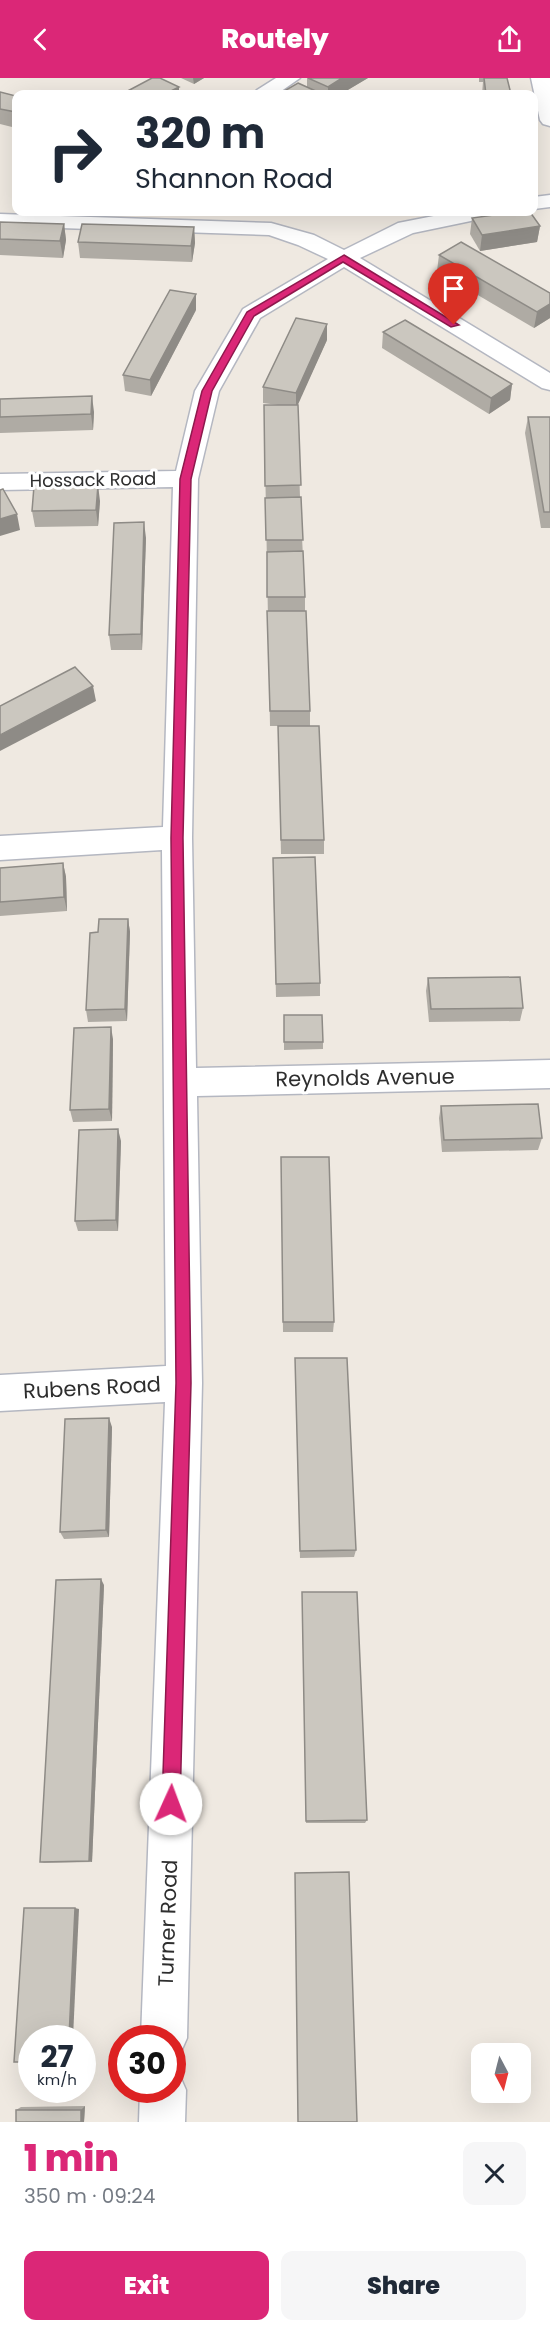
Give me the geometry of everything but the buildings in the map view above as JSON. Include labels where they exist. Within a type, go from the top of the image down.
[{"type":"street","points":[[270,90],[290,78]]},
{"type":"street","points":[[541,78],[550,120]]},
{"type":"street","name":"Turner Road","points":[[164,2025],[184,1383],[177,838],[186,479],[207,391],[251,314],[344,258],[406,228],[463,216]]},
{"type":"street","points":[[0,220],[133,218],[271,229],[306,240],[344,258],[550,383]]},
{"type":"street","name":"Hossack Road","points":[[0,482],[186,479]]},
{"type":"street","points":[[0,848],[177,838]]},
{"type":"street","name":"Reynolds Avenue","points":[[181,1082],[550,1074]]},
{"type":"street","name":"Rubens Road","points":[[0,1393],[184,1383]]},
{"type":"street","points":[[162,2122],[163,2103]]},
{"type":"route","points":[[171,1804],[184,1383],[177,838],[186,479],[207,391],[251,314],[344,258],[454,325]]}]
